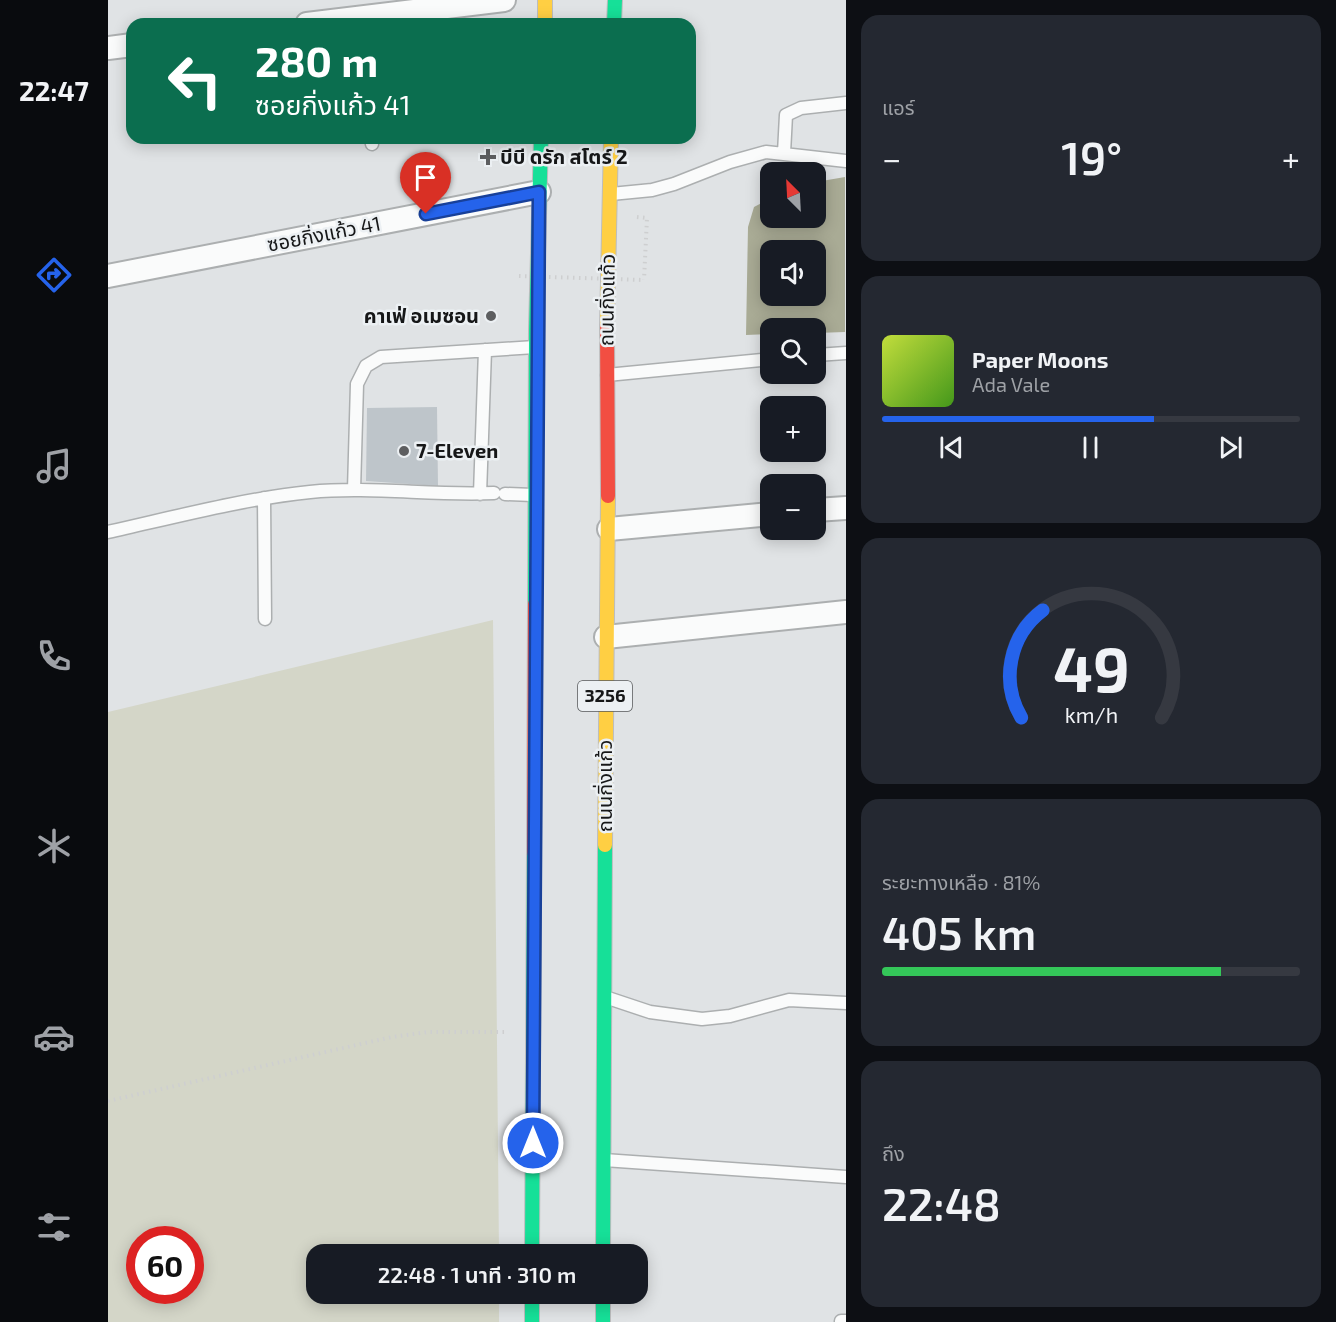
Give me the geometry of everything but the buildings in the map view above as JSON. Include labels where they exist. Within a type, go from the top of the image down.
[{"type":"main road","points":[[544,18],[545,0]]},
{"type":"main road","points":[[614,18],[615,0]]},
{"type":"main road","points":[[532,1244],[538,496],[537,347],[541,144]]},
{"type":"main road","name":"ถนนกิ่งแก้ว","points":[[603,1244],[606,637],[609,529],[606,375],[611,144]]},
{"type":"main road","points":[[532,1304],[532,1322]]},
{"type":"main road","points":[[603,1304],[603,1322]]},
{"type":"street","points":[[378,18],[504,0]]},
{"type":"street","points":[[108,48],[126,46]]},
{"type":"street","name":"ซอยกิ่งแก้ว 41","points":[[108,276],[539,192]]},
{"type":"street","points":[[826,509],[846,508]]},
{"type":"street","points":[[609,529],[760,515]]},
{"type":"street","points":[[606,637],[846,612]]},
{"type":"lane","points":[[784,153],[786,115],[801,108],[846,102]]},
{"type":"lane","points":[[610,194],[652,190],[674,184],[729,162],[766,152],[846,161]]},
{"type":"lane","points":[[354,490],[357,384],[366,366],[381,357],[537,347]]},
{"type":"lane","points":[[480,494],[485,350]]},
{"type":"lane","points":[[826,354],[846,353]]},
{"type":"lane","points":[[606,375],[760,360]]},
{"type":"lane","points":[[108,532],[264,498],[354,490],[538,496]]},
{"type":"lane","points":[[264,498],[265,619]]},
{"type":"lane","points":[[604,996],[650,1012],[702,1019],[730,1016],[789,1000],[846,1003]]},
{"type":"lane","points":[[603,1160],[846,1177]]},
{"type":"path","points":[[519,276],[644,280]]},
{"type":"path","points":[[108,1101],[392,1037],[428,1032],[534,1031]]},
{"type":"shaded area","points":[[845,177],[845,332],[826,333],[826,318],[760,318],[760,334],[746,335],[748,227],[754,207],[760,204],[760,228],[826,228],[826,180]]},
{"type":"shaded area","points":[[493,620],[499,1244],[306,1244],[306,1304],[499,1304],[499,1322],[108,1322],[108,712]]},
{"type":"traffic: fast","points":[[614,18],[615,0]]},
{"type":"traffic: fast","points":[[535,604],[536,330],[541,144]]},
{"type":"traffic: fast","points":[[603,1244],[605,845]]},
{"type":"traffic: fast","points":[[532,1244],[534,852]]},
{"type":"traffic: fast","points":[[532,1304],[532,1322]]},
{"type":"traffic: fast","points":[[603,1304],[603,1322]]},
{"type":"traffic: slow","points":[[545,0],[545,18]]},
{"type":"traffic: slow","points":[[607,327],[611,144]]},
{"type":"traffic: slow","points":[[605,845],[608,496]]},
{"type":"traffic: jam","points":[[607,327],[608,496]]},
{"type":"traffic: jam","points":[[534,852],[535,604]]},
{"type":"place","name":"บีบี ดรัก สโตร์ 2","points":[[488,157]]},
{"type":"place","name":"คาเฟ่ อเมซอน","points":[[491,316]]},
{"type":"place","name":"7-Eleven","points":[[404,451]]},
{"type":"route","points":[[426,214],[539,192],[536,330],[538,496],[533,1143]]}]
